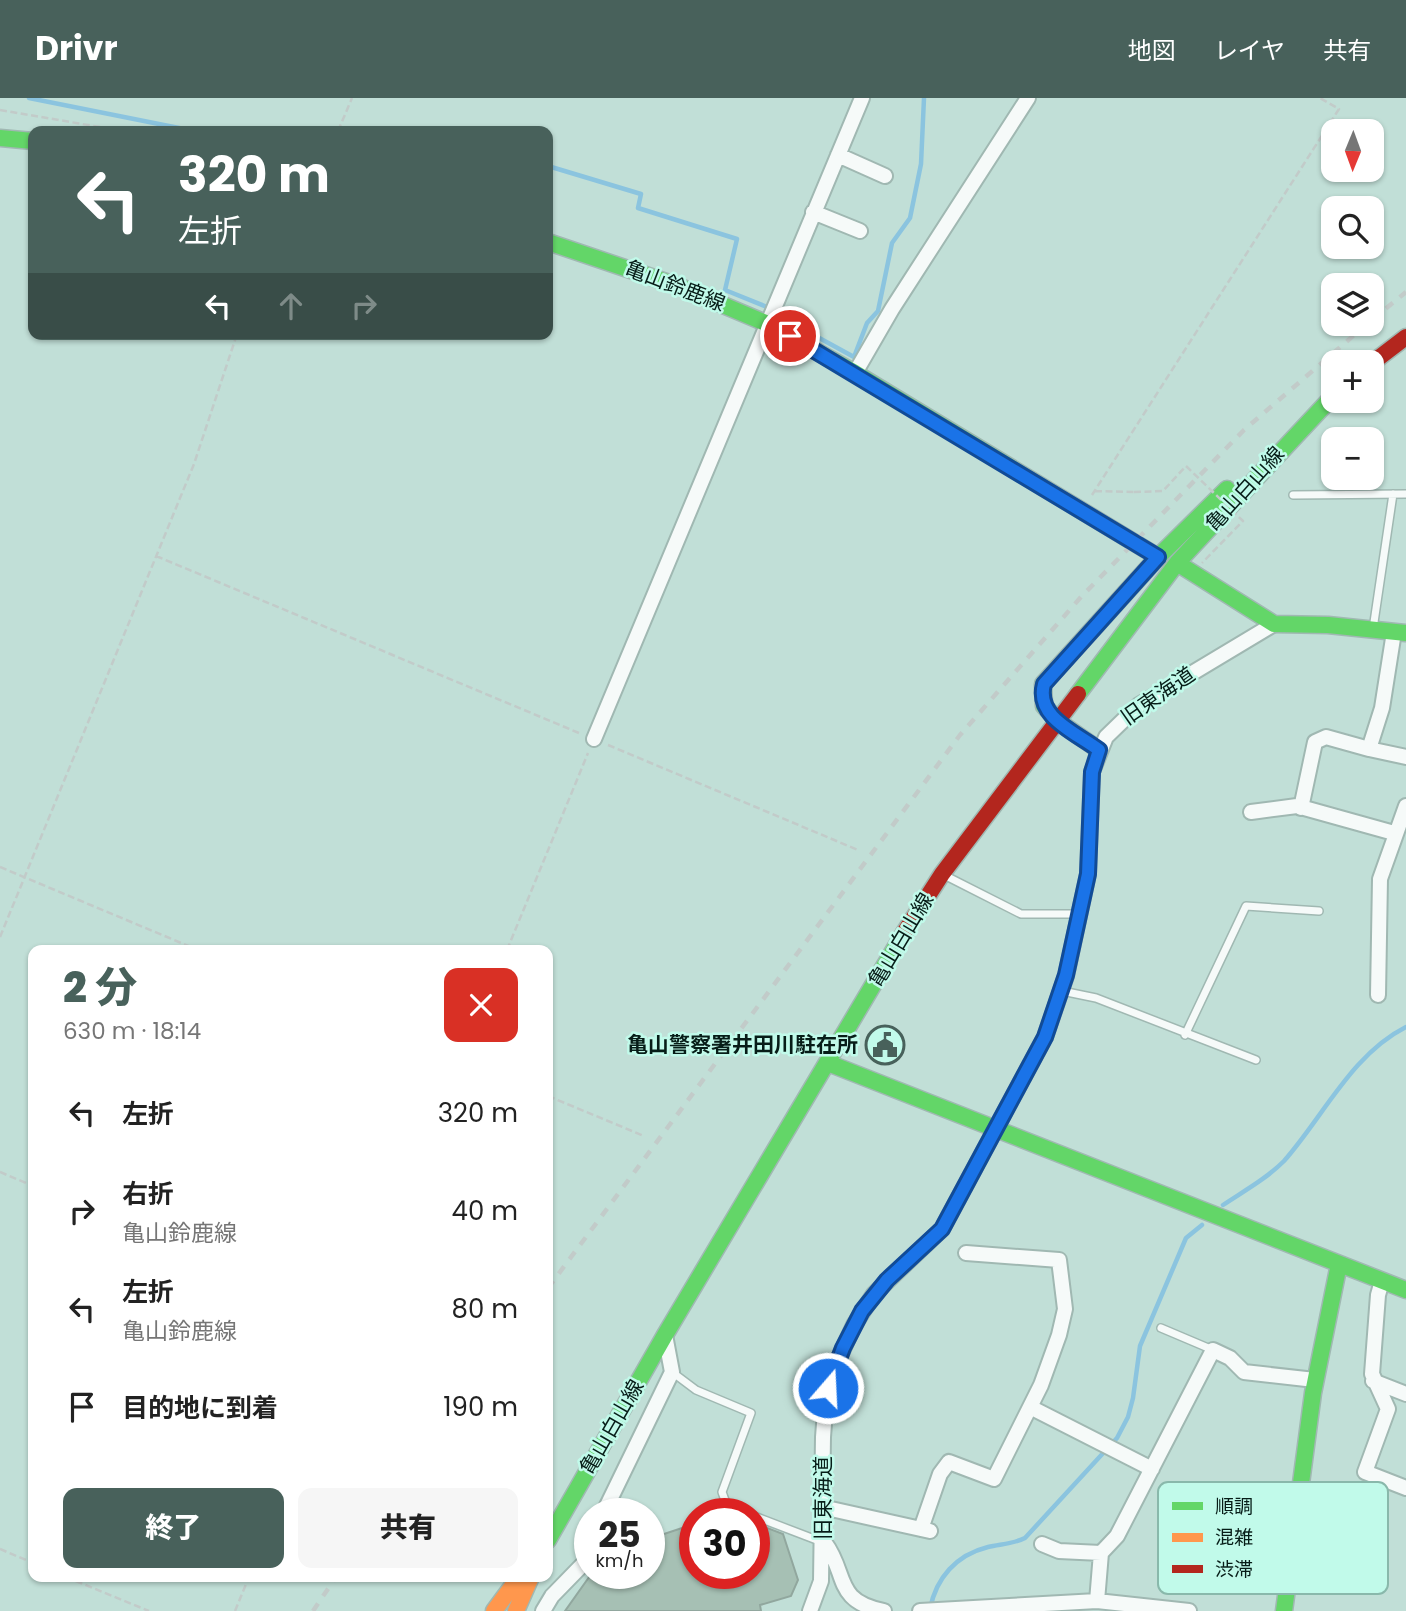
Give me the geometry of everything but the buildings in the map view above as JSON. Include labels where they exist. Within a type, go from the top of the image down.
[{"type":"main road","points":[[0,138],[28,141]]},
{"type":"main road","name":"亀山鈴鹿線","points":[[553,244],[678,286],[768,324],[855,373],[1158,557]]},
{"type":"main road","points":[[1384,354],[1406,337]]},
{"type":"main road","name":"亀山白山線","points":[[553,1530],[665,1335],[942,874],[1177,564],[1321,409]]},
{"type":"main road","points":[[1099,750],[1046,712],[1040,697],[1044,684],[1158,557],[1227,489],[1260,472]]},
{"type":"main road","points":[[1177,564],[1274,624],[1328,625],[1400,633]]},
{"type":"main road","points":[[828,1063],[1406,1290]]},
{"type":"main road","points":[[1301,1482],[1315,1380],[1339,1264]]},
{"type":"main road","points":[[494,1611],[515,1582]]},
{"type":"main road","points":[[516,1611],[529,1582]]},
{"type":"street","points":[[594,739],[862,98]]},
{"type":"street","points":[[855,373],[892,309],[1028,98]]},
{"type":"street","points":[[838,155],[885,176]]},
{"type":"street","points":[[813,212],[860,231]]},
{"type":"street","name":"旧東海道","points":[[810,1611],[821,1581],[825,1411],[834,1369],[874,1294],[942,1229],[1045,1037],[1061,991],[1088,874],[1092,772],[1099,750],[1121,720],[1139,705],[1274,624]]},
{"type":"street","points":[[1369,749],[1400,633]]},
{"type":"street","points":[[1301,808],[1315,742],[1325,737],[1406,757]]},
{"type":"street","points":[[1378,995],[1380,879],[1394,833],[1406,806]]},
{"type":"street","points":[[1251,812],[1301,808],[1394,833]]},
{"type":"street","points":[[822,1507],[926,1530],[940,1474],[949,1462],[994,1479],[1051,1359],[1065,1309],[1059,1259],[966,1253]]},
{"type":"street","points":[[1382,1281],[1377,1306],[1373,1381],[1388,1409],[1365,1472],[1406,1488]]},
{"type":"street","points":[[611,1498],[673,1372],[665,1335]]},
{"type":"street","points":[[1097,1601],[1101,1553],[1117,1536],[1213,1350],[1230,1358],[1244,1372],[1315,1380]]},
{"type":"street","points":[[1373,1381],[1406,1394]]},
{"type":"street","points":[[1030,1407],[1100,1445],[1152,1469]]},
{"type":"street","points":[[824,1542],[831,1552],[842,1587],[858,1603],[884,1611]]},
{"type":"street","points":[[1042,1544],[1059,1551],[1101,1553]]},
{"type":"street","points":[[543,1611],[552,1596],[574,1573]]},
{"type":"street","points":[[926,1610],[1097,1601],[1189,1611]]},
{"type":"lane","points":[[1373,630],[1393,494]]},
{"type":"lane","points":[[1293,495],[1406,494]]},
{"type":"lane","points":[[942,874],[1021,914],[1080,914]]},
{"type":"lane","points":[[1185,1035],[1246,906],[1319,912]]},
{"type":"lane","points":[[1061,991],[1096,998],[1185,1035],[1256,1060]]},
{"type":"lane","points":[[1161,1328],[1213,1350]]},
{"type":"lane","points":[[673,1372],[696,1390],[751,1413],[722,1492],[724,1498]]},
{"type":"lane","points":[[770,1522],[824,1542]]},
{"type":"path","points":[[340,126],[352,98]]},
{"type":"path","points":[[1083,510],[1339,108],[1321,98]]},
{"type":"path","points":[[0,110],[94,126]]},
{"type":"path","points":[[0,937],[206,432],[235,340]]},
{"type":"path","points":[[1095,491],[1163,491],[1186,466],[1243,521],[1202,563]]},
{"type":"path","points":[[156,556],[858,849]]},
{"type":"path","points":[[509,945],[594,739]]},
{"type":"path","points":[[0,867],[186,945]]},
{"type":"path","points":[[553,1098],[644,1136]]},
{"type":"path","points":[[0,1172],[28,1184]]},
{"type":"path","points":[[0,1549],[28,1561]]},
{"type":"path","points":[[78,1582],[149,1611]]},
{"type":"path","points":[[235,1611],[247,1582]]},
{"type":"waterway","points":[[29,98],[169,126]]},
{"type":"waterway","points":[[779,316],[854,357],[867,323],[878,311],[892,243],[910,218],[921,164],[924,98]]},
{"type":"waterway","points":[[553,168],[641,194],[638,208],[737,239],[725,290],[767,307]]},
{"type":"waterway","points":[[1223,1205],[1284,1161],[1354,1070],[1370,1053],[1406,1027]]},
{"type":"waterway","points":[[930,1609],[937,1587],[949,1569],[977,1551],[1025,1538],[1117,1438],[1128,1417],[1133,1398],[1140,1346],[1186,1238],[1202,1225]]},
{"type":"railway","points":[[1384,310],[1406,292]]},
{"type":"railway","points":[[553,1281],[960,735],[1081,597],[1244,430],[1353,336]]},
{"type":"railway","points":[[313,1611],[333,1582]]},
{"type":"traffic: fast","points":[[0,138],[28,141]]},
{"type":"traffic: fast","points":[[553,244],[678,286],[768,324],[855,373],[1158,557]]},
{"type":"traffic: fast","points":[[1078,694],[1177,563],[1321,409]]},
{"type":"traffic: fast","points":[[1059,722],[1044,706],[1043,684],[1158,557],[1227,489]]},
{"type":"traffic: fast","points":[[1177,563],[1274,624],[1328,625],[1406,633]]},
{"type":"traffic: fast","points":[[1059,722],[1099,750]]},
{"type":"traffic: fast","points":[[553,1531],[665,1335],[904,933]]},
{"type":"traffic: fast","points":[[828,1063],[1406,1290]]},
{"type":"traffic: fast","points":[[1301,1482],[1313,1393],[1339,1264]]},
{"type":"traffic: fast","points":[[1284,1611],[1286,1594]]},
{"type":"traffic: slow","points":[[494,1611],[515,1582]]},
{"type":"traffic: slow","points":[[516,1611],[529,1582]]},
{"type":"traffic: jam","points":[[1384,354],[1406,337]]},
{"type":"traffic: jam","points":[[904,933],[942,874],[1078,694]]},
{"type":"place","name":"亀山警察署井田川駐在所","points":[[885,1045]]},
{"type":"route","points":[[790,336],[1158,557],[1044,684],[1040,697],[1046,712],[1099,750],[1092,772],[1088,874],[1066,975],[1045,1037],[942,1229],[874,1294],[854,1325],[828,1388]]}]
